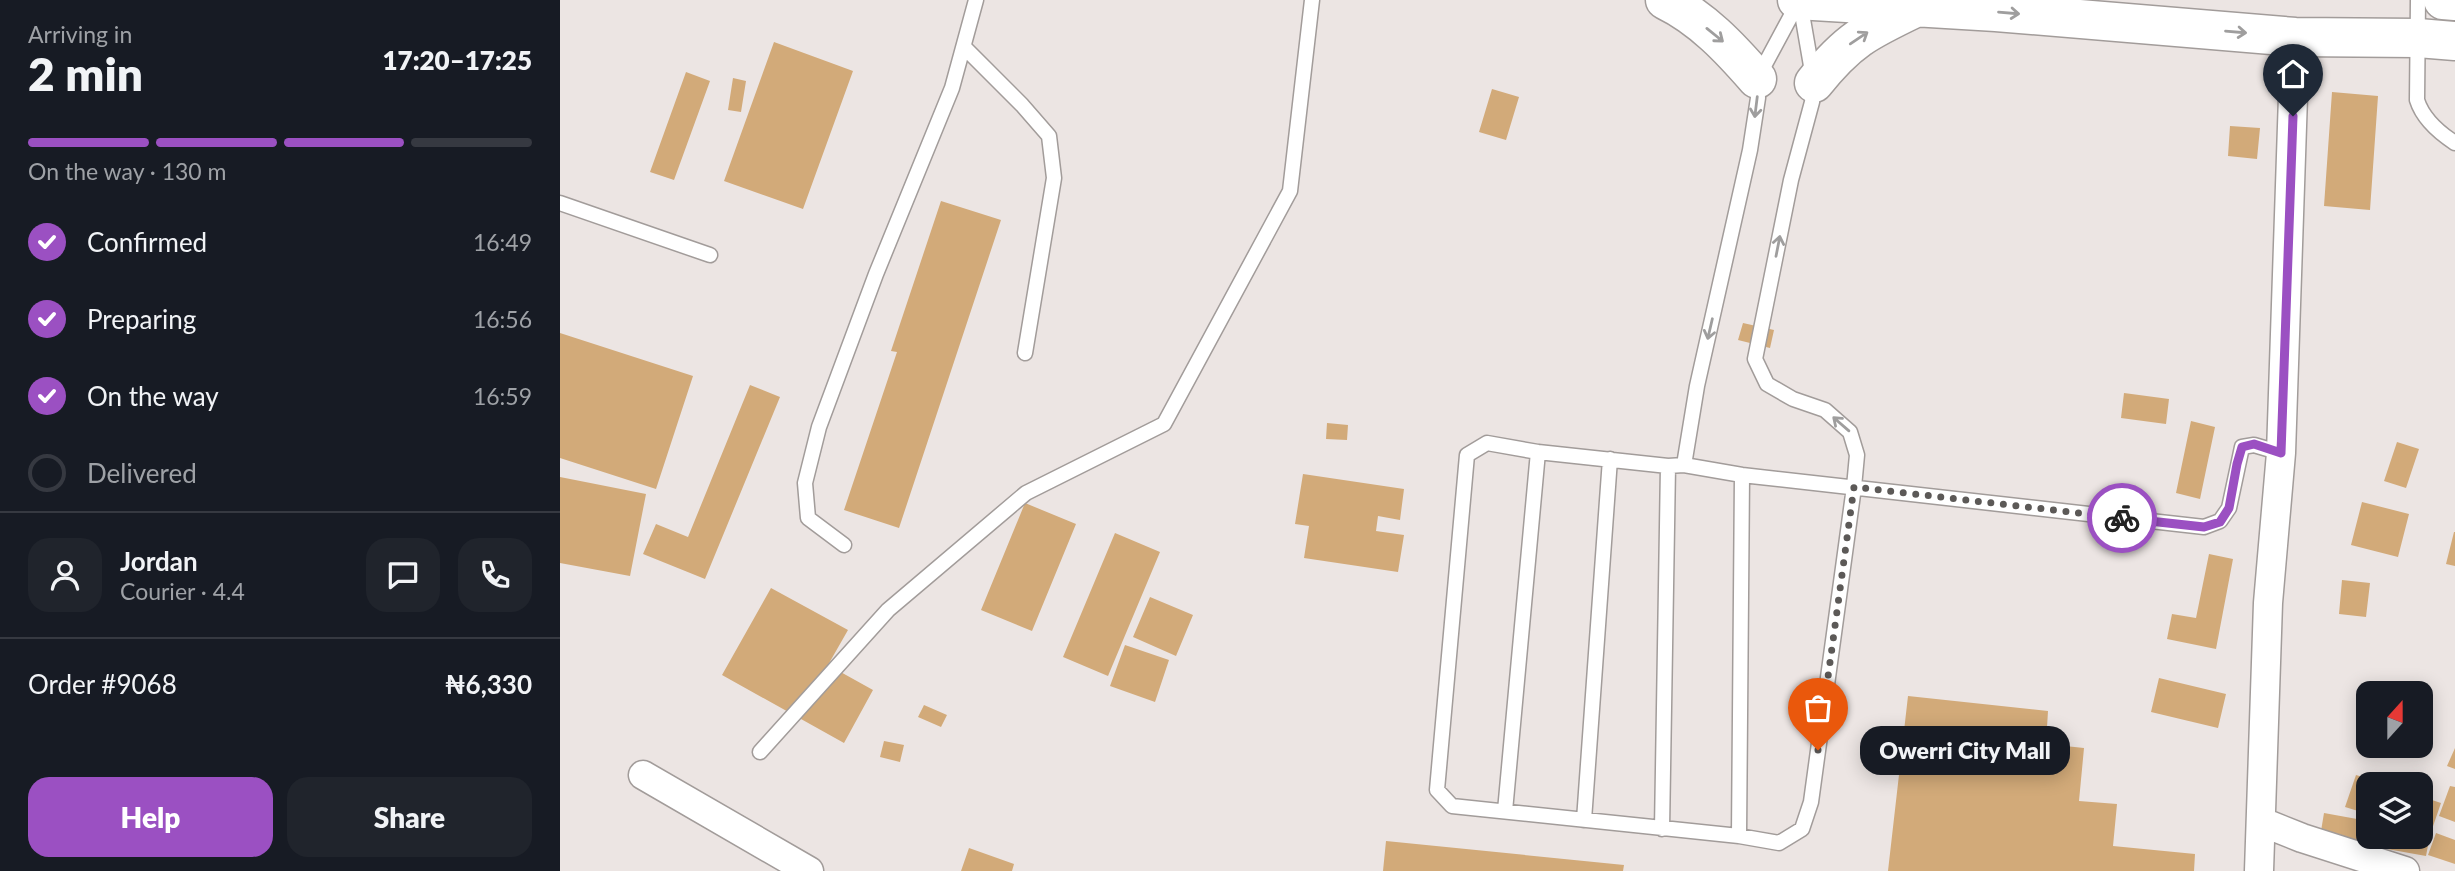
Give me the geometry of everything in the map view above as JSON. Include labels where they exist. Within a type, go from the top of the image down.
[{"type":"main road","points":[[1665,0],[1679,7],[1728,45],[1757,79]]},
{"type":"main road","points":[[1799,0],[2295,37],[2455,41]]},
{"type":"main road","points":[[2443,0],[2455,1]]},
{"type":"main road","points":[[1814,83],[1835,57],[1857,37],[1917,8]]},
{"type":"street","points":[[2259,871],[2268,603],[2281,453],[2295,37]]},
{"type":"street","points":[[643,775],[809,871]]},
{"type":"street","points":[[2262,822],[2302,838],[2405,871]]},
{"type":"lane","points":[[844,545],[808,518],[804,483],[819,427],[876,274],[952,88],[976,0]]},
{"type":"lane","points":[[760,752],[888,610],[1026,493],[1164,424],[1290,191],[1312,0]]},
{"type":"lane","points":[[1684,465],[1697,386],[1750,150],[1758,99],[1757,79],[1799,0]]},
{"type":"lane","points":[[1799,0],[1814,83],[1812,103],[1791,180],[1755,359],[1767,384],[1793,399],[1825,410],[1850,432],[1857,455],[1854,487],[1811,803],[1802,830],[1779,843],[1739,836],[1452,806],[1437,790],[1467,456],[1487,443],[1538,452],[1668,466],[1684,465],[1742,475],[1854,487],[2204,527],[2220,522],[2229,508],[2242,447],[2254,444],[2281,453]]},
{"type":"lane","points":[[2417,0],[2417,100],[2420,111],[2443,135],[2455,143]]},
{"type":"lane","points":[[965,48],[1049,136],[1054,178],[1025,353]]},
{"type":"lane","points":[[560,203],[710,255]]},
{"type":"lane","points":[[1505,811],[1538,452]]},
{"type":"lane","points":[[1584,820],[1610,459]]},
{"type":"lane","points":[[1662,829],[1668,466]]},
{"type":"lane","points":[[1739,836],[1742,475]]},
{"type":"building","points":[[774,42],[853,71],[803,209],[724,181]]},
{"type":"building","points":[[686,72],[710,81],[674,180],[650,172]]},
{"type":"building","points":[[733,78],[746,81],[741,112],[728,110]]},
{"type":"building","points":[[1492,89],[1519,97],[1506,140],[1479,132]]},
{"type":"building","points":[[2332,92],[2378,96],[2370,210],[2324,206]]},
{"type":"building","points":[[2230,126],[2260,128],[2257,159],[2228,156]]},
{"type":"building","points":[[941,201],[1001,220],[899,528],[844,510],[897,352],[891,351]]},
{"type":"building","points":[[1743,323],[1774,330],[1770,348],[1738,340]]},
{"type":"building","points":[[560,333],[693,376],[656,489],[560,458]]},
{"type":"building","points":[[750,385],[780,397],[705,579],[643,554],[656,524],[688,537]]},
{"type":"building","points":[[2124,393],[2169,399],[2166,424],[2121,418]]},
{"type":"building","points":[[2191,421],[2215,427],[2200,499],[2176,493]]},
{"type":"building","points":[[1327,423],[1348,425],[1347,440],[1326,439]]},
{"type":"building","points":[[2397,442],[2419,449],[2406,488],[2384,481]]},
{"type":"building","points":[[1303,474],[1404,489],[1400,520],[1378,516],[1376,531],[1404,535],[1398,572],[1304,558],[1309,526],[1295,524]]},
{"type":"building","points":[[560,477],[646,494],[630,576],[560,563]]},
{"type":"building","points":[[2362,502],[2409,514],[2398,557],[2351,545]]},
{"type":"building","points":[[1025,503],[1076,524],[1032,631],[981,610]]},
{"type":"building","points":[[2455,532],[2455,566],[2446,564]]},
{"type":"building","points":[[1115,533],[1160,552],[1108,676],[1063,657]]},
{"type":"building","points":[[2209,554],[2233,559],[2216,649],[2167,639],[2172,614],[2196,618]]},
{"type":"building","points":[[2342,580],[2370,583],[2366,617],[2339,614]]},
{"type":"building","points":[[771,588],[848,630],[828,665],[873,690],[844,743],[722,675]]},
{"type":"building","points":[[1150,597],[1193,615],[1176,656],[1133,637]]},
{"type":"building","points":[[1125,645],[1169,660],[1155,702],[1110,686]]},
{"type":"building","points":[[2159,678],[2226,694],[2218,728],[2151,712]]},
{"type":"building","points":[[1908,696],[2048,711],[2046,744],[2084,748],[2079,801],[2117,804],[2113,846],[2195,854],[2194,871],[1888,871]]},
{"type":"building","points":[[924,705],[947,715],[941,727],[918,717]]},
{"type":"building","points":[[884,741],[904,745],[900,762],[880,757]]},
{"type":"building","points":[[2455,748],[2455,769],[2447,766]]},
{"type":"building","points":[[2356,775],[2356,810],[2345,807]]},
{"type":"building","points":[[2450,786],[2455,787],[2455,822],[2439,816]]},
{"type":"building","points":[[2433,800],[2441,803],[2433,826]]},
{"type":"building","points":[[2324,813],[2356,819],[2356,843],[2320,837]]},
{"type":"building","points":[[2436,833],[2455,840],[2455,864],[2428,855],[2430,849],[2433,849]]},
{"type":"building","points":[[1386,841],[1624,865],[1623,871],[1383,871]]},
{"type":"building","points":[[969,848],[1014,864],[1012,871],[961,871]]},
{"type":"building","points":[[2387,849],[2427,849],[2426,856]]},
{"type":"way so far","points":[[1818,750],[1854,487],[2122,518]]},
{"type":"place","name":"Owerri City Mall","points":[[1818,750]]},
{"type":"route","points":[[2122,518],[2204,527],[2220,522],[2229,508],[2242,447],[2254,444],[2281,453],[2293,116]]}]
